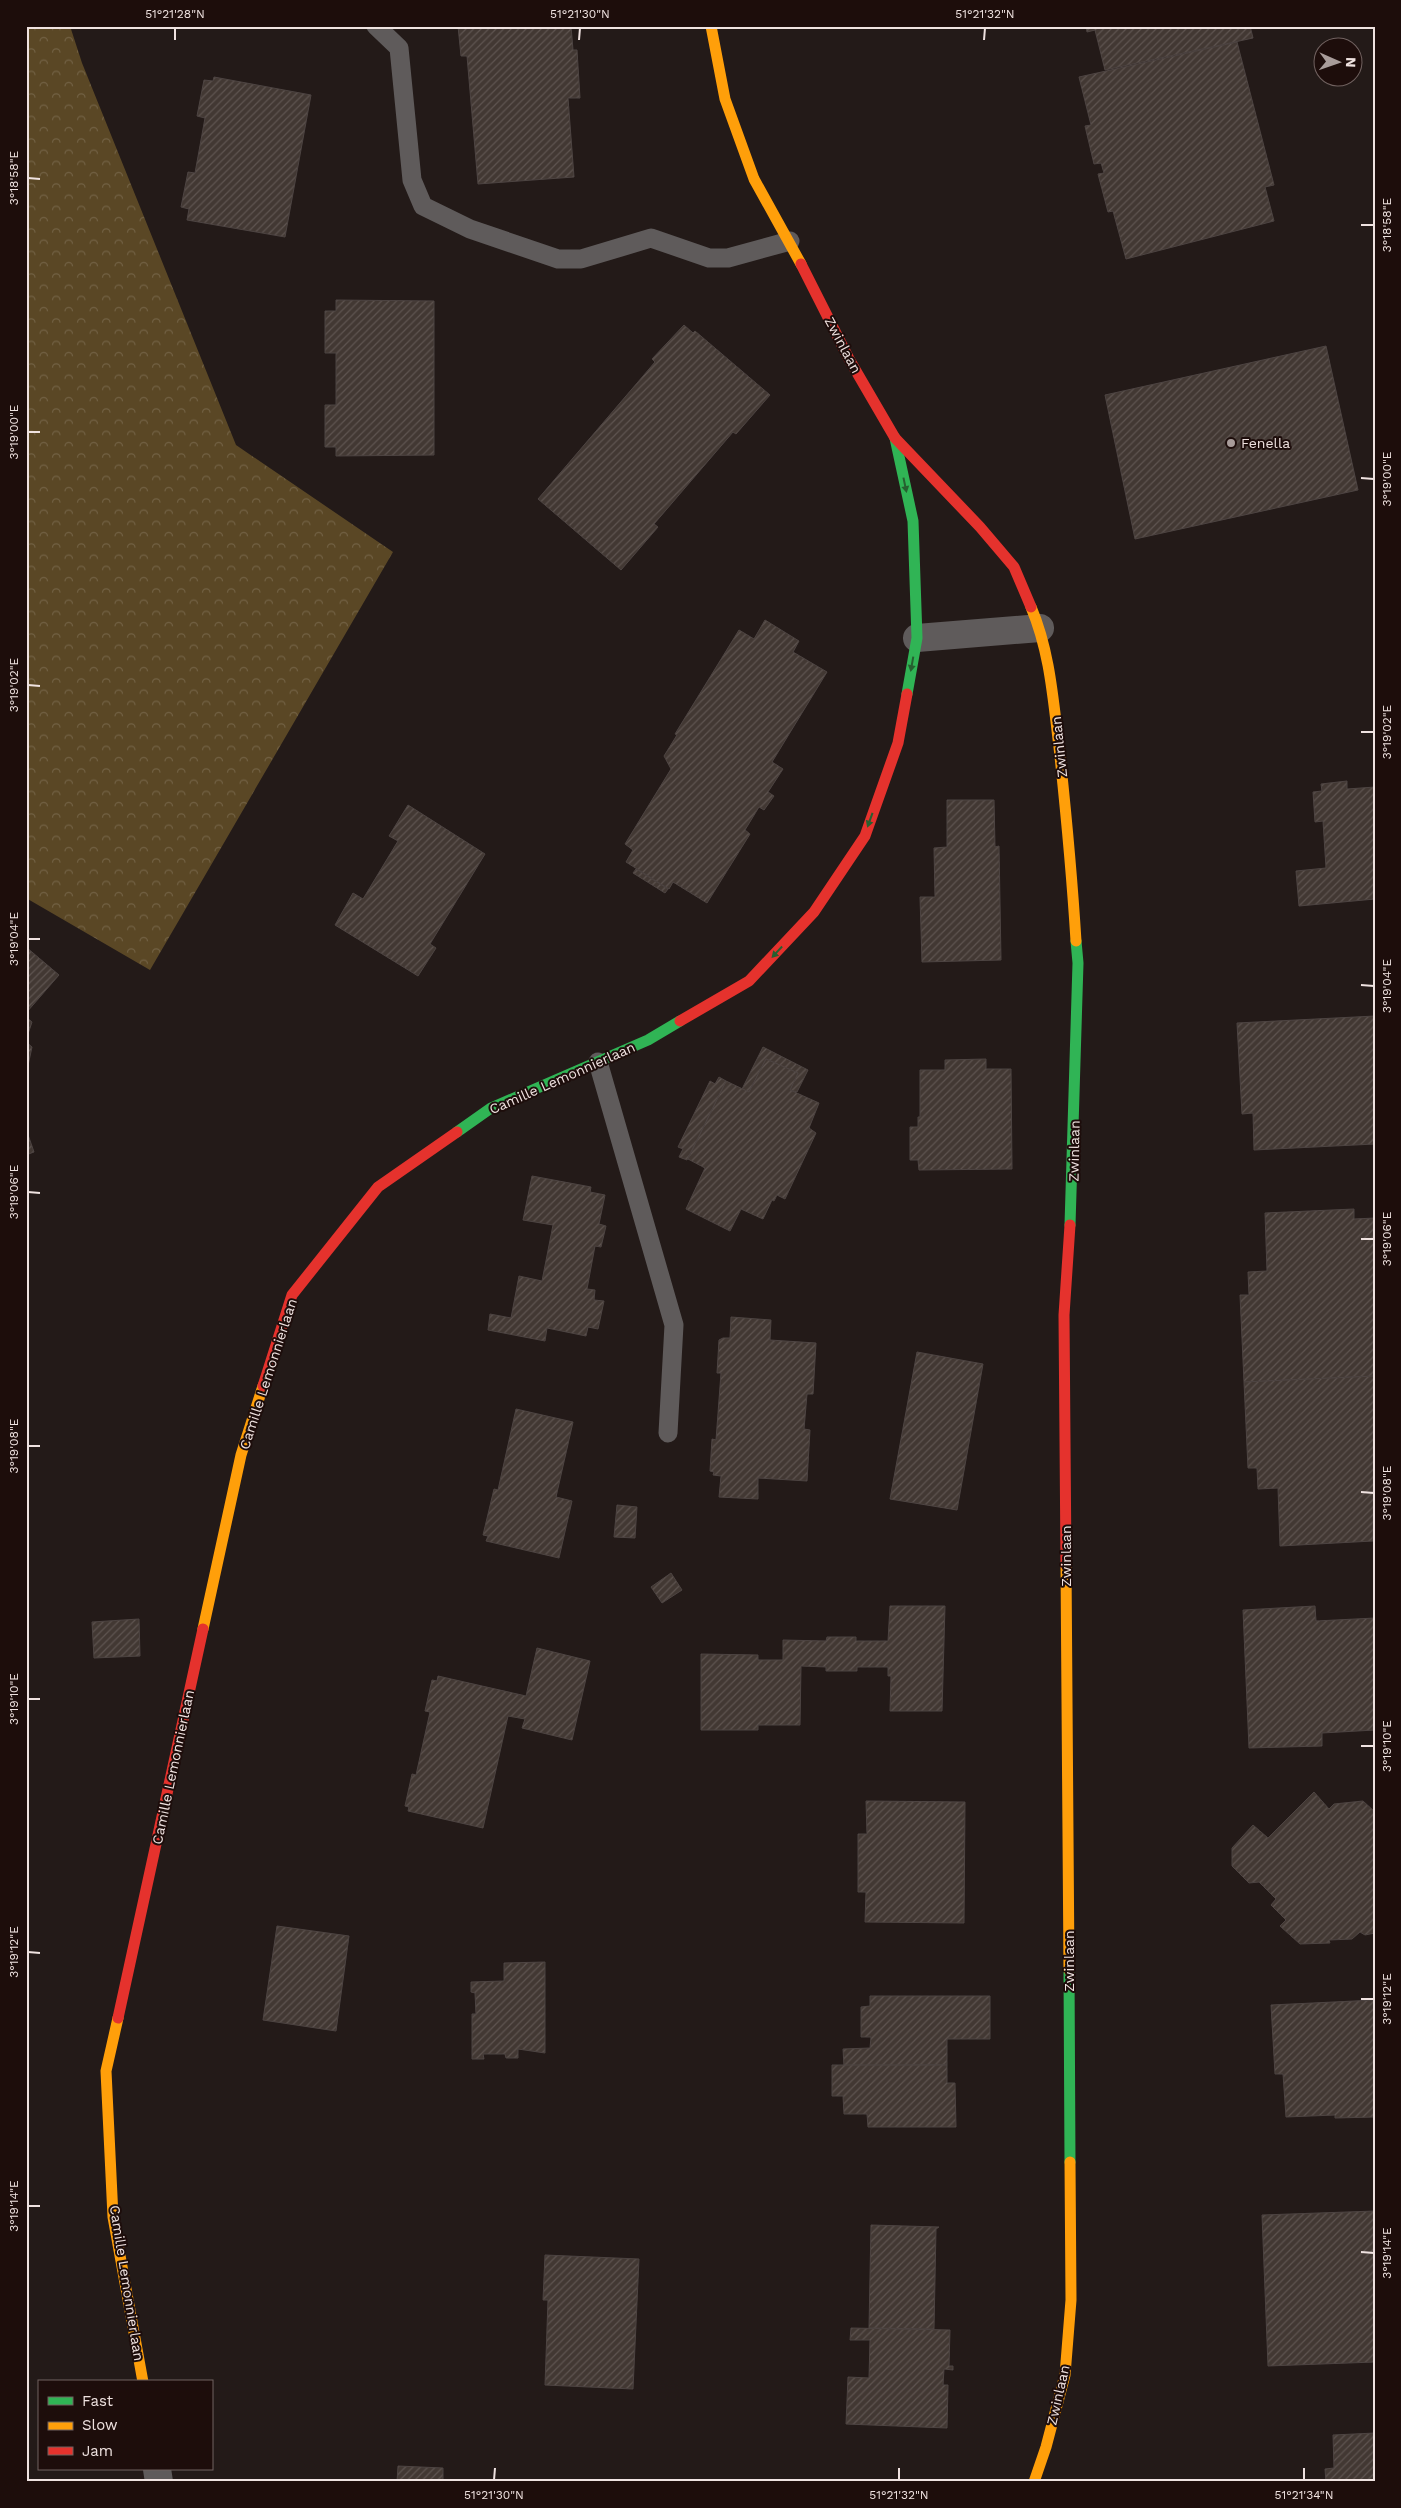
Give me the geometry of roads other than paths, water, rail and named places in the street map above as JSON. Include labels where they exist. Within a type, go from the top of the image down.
[{"type":"street","name":"Zwinlaan","points":[[711,26],[725,99],[754,179],[790,241],[849,358],[895,438],[980,527],[1014,567],[1040,628],[1050,670],[1070,848],[1078,963],[1073,1188],[1064,1315],[1071,2300],[1065,2375],[1046,2447],[1034,2482]]},
{"type":"street","name":"Camille Lemonnierlaan","points":[[143,2380],[113,2217],[106,2070],[241,1455],[292,1295],[378,1187],[491,1108],[648,1040],[749,981],[814,912],[865,836],[898,743],[917,638],[913,521],[895,438]]},
{"type":"street","points":[[917,638],[1040,628]]},
{"type":"lane","points":[[376,26],[399,48],[412,180],[423,206],[470,228],[558,259],[581,259],[651,238],[709,258],[728,258],[790,241]]},
{"type":"lane","points":[[598,1062],[674,1325],[668,1433]]},
{"type":"place","name":"Fenella","points":[[1231,443]]}]
